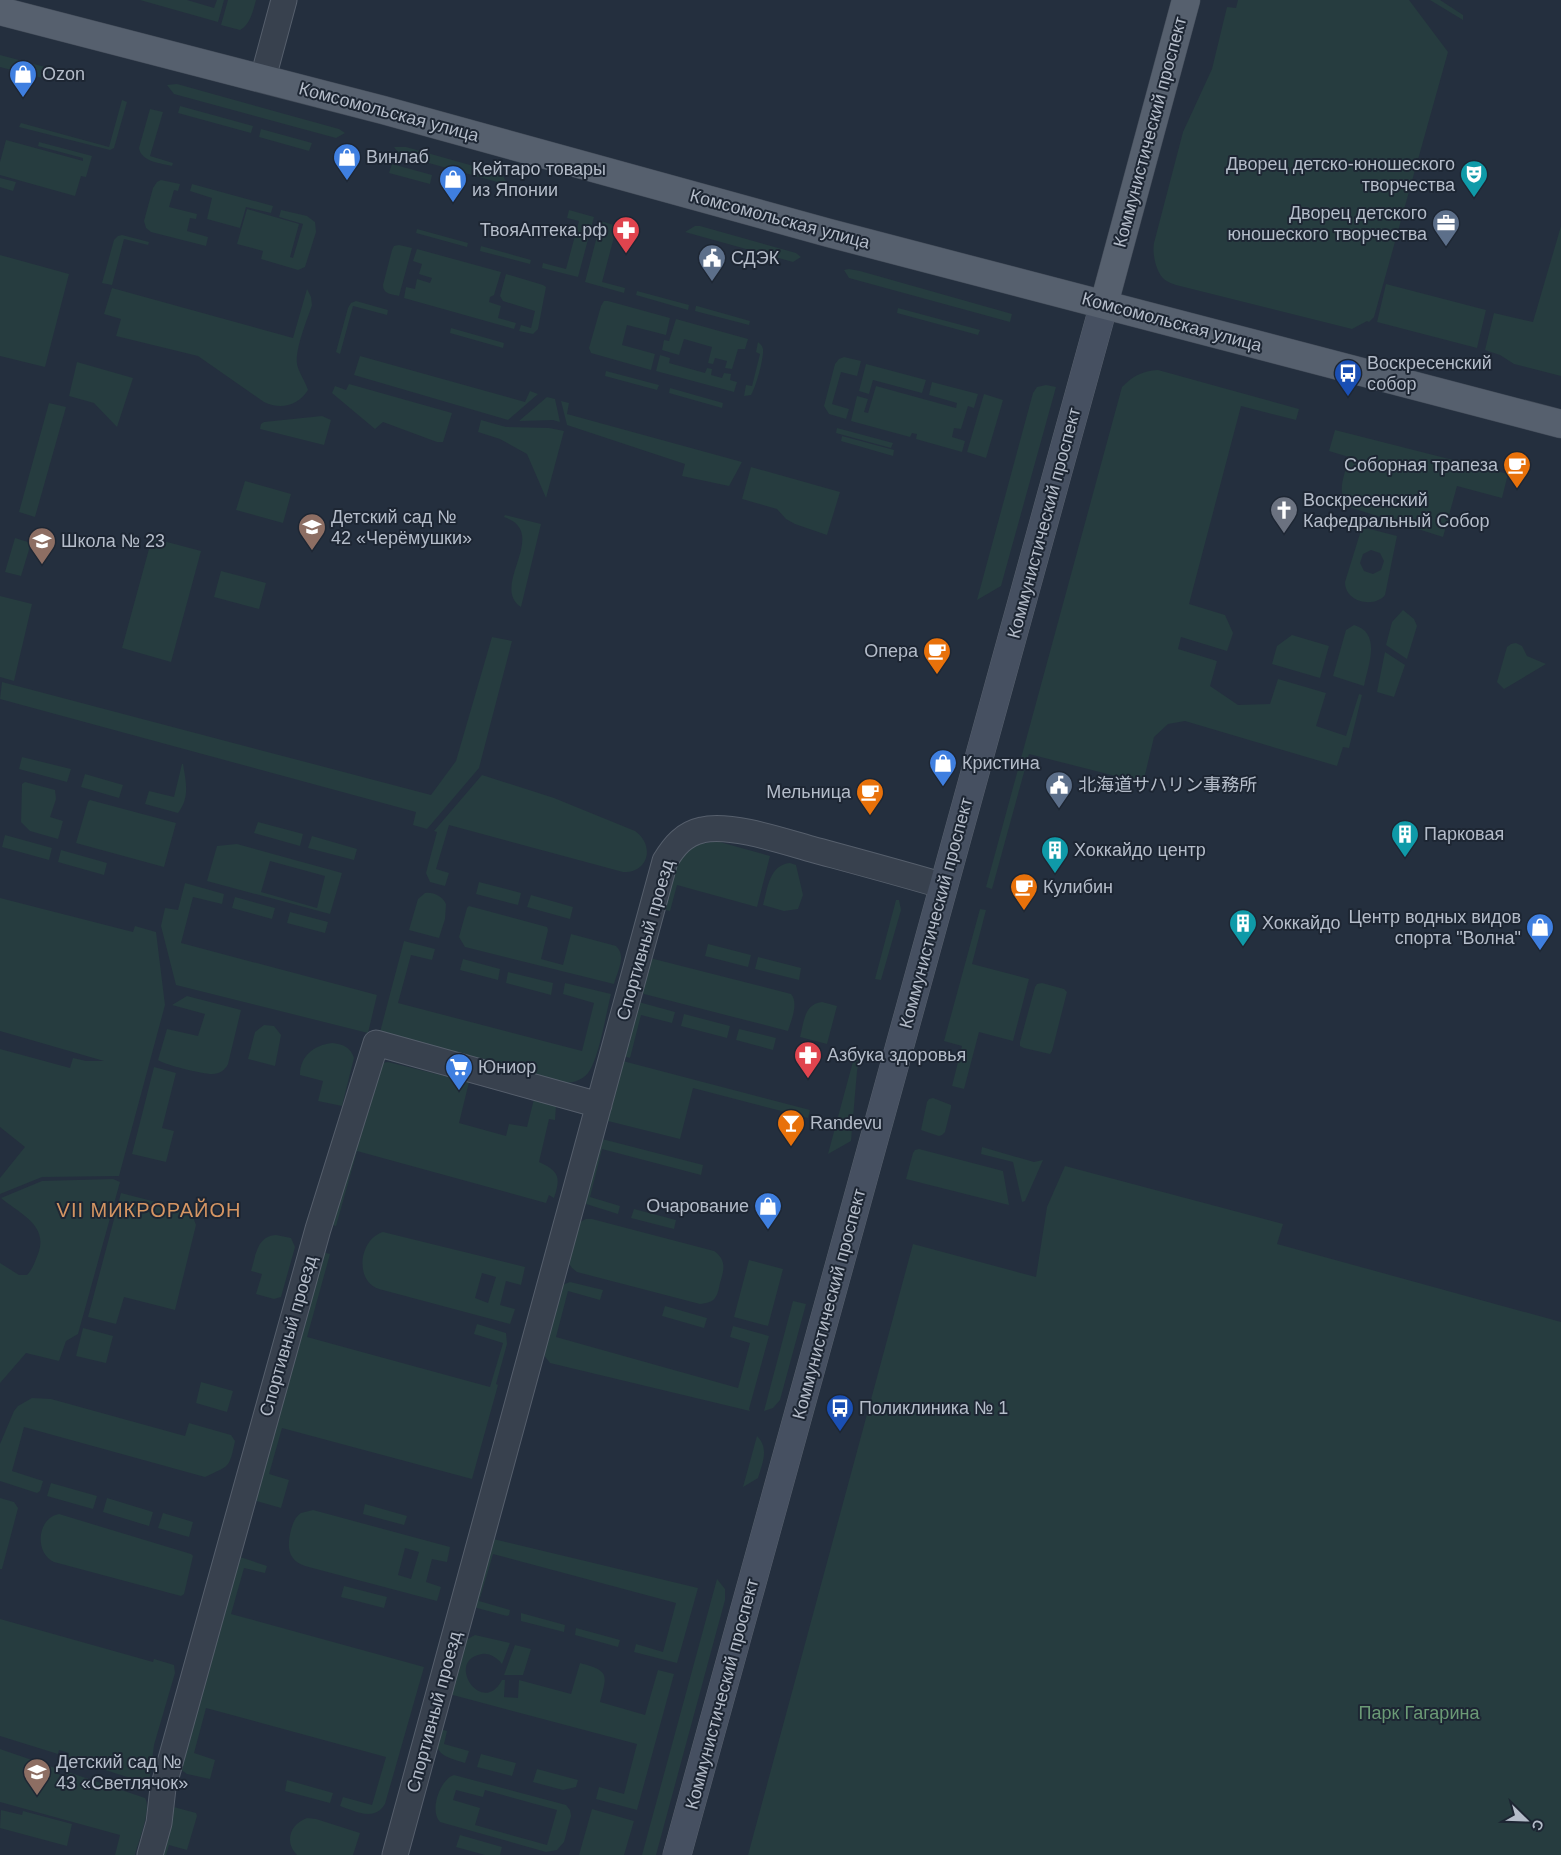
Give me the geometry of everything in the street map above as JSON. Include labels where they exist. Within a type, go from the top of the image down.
[{"type":"main road","name":"Коммунистический проспект","points":[[677,1855],[1186,0]]},
{"type":"main road","name":"Комсомольская улица","points":[[0,11],[263,78],[829,233],[1561,424]]},
{"type":"street","points":[[263,78],[284,0]]},
{"type":"street","name":"Спортивный проезд","points":[[395,1855],[665,861],[673,847],[685,836],[702,829],[728,830],[761,835],[944,886]]},
{"type":"street","name":"Спортивный проезд","points":[[150,1855],[159,1823],[163,1788],[261,1432],[318,1229],[376,1043],[599,1105]]},
{"type":"green space","points":[[140,0],[187,0],[214,8],[217,0],[224,0],[218,22]]},
{"type":"green space","points":[[228,0],[256,0],[249,21],[240,30],[221,25]]},
{"type":"green space","points":[[1238,0],[1409,0],[1448,52],[1374,317],[1369,322],[1367,321],[1352,329],[1176,285],[1165,280],[1157,268],[1154,258],[1154,243],[1183,132],[1212,69],[1227,7],[1236,8]]},
{"type":"green space","points":[[1430,0],[1440,0],[1463,15],[1463,20]]},
{"type":"green space","points":[[0,55],[49,68],[46,79],[0,67]]},
{"type":"green space","points":[[177,84],[339,129],[345,133],[336,138],[174,94],[167,85]]},
{"type":"green space","points":[[122,100],[127,102],[114,148],[110,150],[19,127],[21,123],[109,147]]},
{"type":"green space","points":[[180,106],[253,126],[251,133],[178,113]]},
{"type":"green space","points":[[150,109],[163,112],[150,156],[173,163],[172,166],[147,159],[139,148]]},
{"type":"green space","points":[[261,129],[312,143],[309,151],[259,137]]},
{"type":"green space","points":[[6,140],[83,161],[83,158],[38,146],[39,142],[92,156],[86,177],[81,176],[75,196],[0,175],[0,162]]},
{"type":"green space","points":[[394,147],[406,147],[502,174],[508,185],[400,155]]},
{"type":"green space","points":[[392,164],[432,175],[430,184],[389,173]]},
{"type":"green space","points":[[0,178],[16,182],[13,191],[0,187]]},
{"type":"green space","points":[[161,180],[180,184],[178,191],[174,190],[169,207],[197,214],[196,219],[190,218],[187,231],[208,237],[206,246],[151,232],[146,228],[144,221],[153,188]]},
{"type":"green space","points":[[192,184],[273,206],[271,213],[246,207],[240,228],[207,219],[212,198],[190,191]]},
{"type":"green space","points":[[247,209],[299,224],[290,257],[293,258],[303,224],[279,217],[281,210],[307,216],[315,222],[316,232],[305,267],[298,270],[261,259],[263,251],[237,244]]},
{"type":"green space","points":[[569,210],[594,217],[578,277],[542,268],[543,263],[566,269],[579,221],[567,218]]},
{"type":"green space","points":[[601,221],[617,226],[602,282],[625,288],[624,293],[585,282]]},
{"type":"green space","points":[[695,226],[796,253],[801,257],[793,262],[685,232]]},
{"type":"green space","points":[[1561,226],[1561,376],[1514,364],[1500,355],[1485,350],[1494,313],[1533,322]]},
{"type":"green space","points":[[417,229],[468,243],[467,247],[416,233]]},
{"type":"green space","points":[[122,235],[149,242],[148,245],[124,239],[112,285],[102,283],[114,240]]},
{"type":"green space","points":[[399,245],[412,248],[399,296],[386,292],[383,285],[392,250],[394,246]]},
{"type":"green space","points":[[481,246],[531,260],[530,264],[480,251]]},
{"type":"green space","points":[[417,249],[501,272],[494,295],[490,297],[489,302],[501,306],[498,318],[516,323],[514,329],[404,298],[406,287],[415,289],[417,279],[430,283],[432,278],[419,274],[422,264],[413,261]]},
{"type":"green space","points":[[0,255],[69,274],[45,367],[0,356]]},
{"type":"green space","points":[[849,269],[1012,314],[1010,322],[849,278],[844,270]]},
{"type":"green space","points":[[506,274],[546,287],[538,329],[533,334],[519,331],[521,325],[531,328],[535,311],[503,301],[500,296]]},
{"type":"green space","points":[[1386,284],[1486,310],[1477,348],[1377,322]]},
{"type":"green space","points":[[112,288],[293,338],[307,289],[312,305],[302,334],[297,364],[308,390],[294,403],[276,406],[264,402],[198,356],[116,336],[121,319],[104,314]]},
{"type":"green space","points":[[637,291],[689,305],[688,310],[636,295]]},
{"type":"green space","points":[[356,301],[388,310],[387,315],[353,306],[340,354],[336,352],[348,308],[351,303]]},
{"type":"green space","points":[[604,301],[670,318],[666,335],[627,325],[622,345],[655,354],[651,370],[591,353],[589,348]]},
{"type":"green space","points":[[696,306],[750,321],[749,325],[695,311]]},
{"type":"green space","points":[[898,308],[980,330],[978,335],[897,313]]},
{"type":"green space","points":[[676,319],[748,339],[745,349],[738,349],[732,369],[725,368],[727,361],[715,358],[713,364],[708,363],[712,347],[684,339],[679,355],[662,350],[664,340],[669,341]]},
{"type":"green space","points":[[451,328],[504,343],[503,348],[450,333]]},
{"type":"green space","points":[[758,342],[763,349],[759,372],[751,395],[744,396],[746,385],[752,386],[760,354],[756,352]]},
{"type":"green space","points":[[660,355],[670,358],[669,363],[705,373],[707,368],[712,369],[711,375],[722,378],[724,373],[731,374],[730,380],[737,382],[734,392],[656,371]]},
{"type":"green space","points":[[360,356],[525,402],[530,391],[538,394],[508,420],[354,375]]},
{"type":"green space","points":[[844,357],[861,361],[857,376],[841,372],[832,404],[849,409],[846,419],[829,414],[824,406],[835,364]]},
{"type":"green space","points":[[77,362],[133,378],[117,427],[94,403],[69,396]]},
{"type":"green space","points":[[866,364],[926,380],[922,393],[873,380],[869,394],[859,391]]},
{"type":"green space","points":[[1158,370],[1299,409],[1296,420],[1241,406],[1189,604],[1225,615],[1233,633],[1227,651],[1181,637],[1178,649],[1217,661],[1210,686],[1238,705],[1270,704],[1278,679],[1326,693],[1316,726],[1346,736],[1359,694],[1362,695],[1349,748],[1343,747],[1337,766],[1185,721],[1168,724],[1154,737],[1143,783],[1029,754],[992,889],[986,887],[1122,387],[1138,375]]},
{"type":"green space","points":[[606,371],[659,385],[657,390],[605,376]]},
{"type":"green space","points":[[932,382],[978,394],[974,408],[968,406],[961,429],[954,428],[952,437],[965,441],[962,452],[916,439],[917,434],[912,433],[910,437],[851,421],[857,396],[868,399],[864,412],[868,413],[876,386],[956,408],[957,403],[929,395]]},
{"type":"green space","points":[[349,384],[452,413],[443,442],[437,442],[383,422],[375,429],[332,393],[335,386],[346,390]]},
{"type":"green space","points":[[1046,385],[1056,387],[1001,586],[977,600],[1033,393],[1037,387]]},
{"type":"green space","points":[[670,388],[723,403],[722,408],[669,393]]},
{"type":"green space","points":[[984,394],[1003,400],[986,458],[967,452]]},
{"type":"green space","points":[[547,397],[555,399],[560,422],[553,420],[519,421]]},
{"type":"green space","points":[[561,401],[569,403],[567,414],[742,462],[729,486],[682,476],[685,464],[567,425]]},
{"type":"green space","points":[[49,403],[66,407],[35,517],[19,512]]},
{"type":"green space","points":[[322,416],[331,420],[324,445],[260,429],[261,424],[264,422]]},
{"type":"green space","points":[[481,420],[506,427],[549,428],[564,431],[546,498],[527,454],[500,439],[478,432]]},
{"type":"green space","points":[[837,428],[893,443],[891,448],[836,433]]},
{"type":"green space","points":[[1335,430],[1508,474],[1502,498],[1457,486],[1443,537],[1349,507],[1343,495],[1342,483],[1349,457],[1329,451]]},
{"type":"green space","points":[[842,436],[894,450],[893,456],[841,441]]},
{"type":"green space","points":[[751,467],[840,492],[827,535],[795,524],[786,519],[777,509],[742,499]]},
{"type":"green space","points":[[245,481],[291,494],[283,523],[236,510]]},
{"type":"green space","points":[[505,515],[541,524],[521,607],[513,598],[511,586],[522,547],[522,535],[517,525],[504,517]]},
{"type":"green space","points":[[1362,527],[1397,536],[1385,595],[1375,601],[1361,601],[1350,595],[1346,589],[1345,582]],"holes":[[[1371,550],[1380,553],[1384,561],[1381,570],[1373,574],[1364,571],[1360,563],[1363,554]]]},
{"type":"green space","points":[[15,538],[31,543],[21,576],[5,572]]},
{"type":"green space","points":[[152,538],[201,551],[171,662],[122,648]]},
{"type":"green space","points":[[221,571],[266,583],[259,609],[214,597]]},
{"type":"green space","points":[[0,596],[32,604],[14,681],[0,677]]},
{"type":"green space","points":[[1403,610],[1414,619],[1417,626],[1407,659],[1386,645],[1392,622]]},
{"type":"green space","points":[[1354,625],[1363,629],[1371,642],[1370,660],[1364,686],[1333,676],[1346,630]]},
{"type":"green space","points":[[1292,635],[1329,646],[1320,678],[1272,664],[1277,646]]},
{"type":"green space","points":[[492,637],[512,641],[479,768],[427,829],[413,825],[416,812],[0,699],[2,682],[431,795],[456,761]]},
{"type":"green space","points":[[1516,643],[1522,646],[1527,656],[1546,664],[1504,689],[1497,682],[1507,647]]},
{"type":"green space","points":[[1385,652],[1405,665],[1394,697],[1377,692]]},
{"type":"green space","points":[[22,757],[71,769],[67,782],[19,769]]},
{"type":"green space","points":[[182,764],[186,783],[186,796],[178,813],[145,804],[149,791],[174,797]]},
{"type":"green space","points":[[85,774],[123,785],[119,798],[81,787]]},
{"type":"green space","points":[[482,775],[554,798],[635,831],[645,843],[647,850],[643,863],[639,868],[623,872],[449,825],[436,869],[449,873],[445,886],[430,882],[426,873],[437,832],[434,831]]},
{"type":"green space","points":[[25,782],[55,790],[56,799],[50,817],[63,821],[58,839],[30,831],[21,822],[22,784]]},
{"type":"green space","points":[[90,800],[176,823],[164,867],[76,843]]},
{"type":"green space","points":[[258,822],[303,834],[300,846],[254,833]]},
{"type":"green space","points":[[5,835],[52,848],[49,860],[2,847]]},
{"type":"green space","points":[[312,836],[357,849],[354,860],[308,848]]},
{"type":"green space","points":[[716,841],[770,856],[757,907],[677,885],[670,911],[662,909],[665,872],[681,854],[696,845]]},
{"type":"green space","points":[[237,844],[342,873],[330,914],[207,881],[217,846]],"holes":[[[270,861],[325,876],[317,908],[261,892]]]},
{"type":"green space","points":[[61,850],[107,863],[104,875],[58,862]]},
{"type":"green space","points":[[790,863],[796,865],[803,895],[798,909],[784,911],[763,905],[770,878],[778,868]]},
{"type":"green space","points":[[479,882],[521,893],[518,905],[476,894]]},
{"type":"green space","points":[[185,883],[224,894],[222,904],[193,897],[181,943],[377,995],[368,1033],[176,985],[161,926],[165,908],[178,910]]},
{"type":"green space","points":[[425,893],[437,895],[446,904],[445,919],[439,938],[409,930],[418,899]]},
{"type":"green space","points":[[531,895],[573,907],[570,919],[527,907]]},
{"type":"green space","points":[[235,897],[275,908],[272,919],[232,908]]},
{"type":"green space","points":[[0,898],[133,932],[135,926],[156,932],[165,1005],[119,1176],[42,1177],[0,1194],[0,1178],[25,1147],[0,1127],[0,1049],[70,1068],[73,1058],[86,1061],[104,1061],[0,1031]]},
{"type":"green space","points":[[896,900],[899,900],[901,910],[881,980],[875,979]]},
{"type":"green space","points":[[469,906],[547,927],[548,930],[541,959],[563,965],[571,934],[616,946],[621,954],[621,959],[614,984],[465,947],[459,937]]},
{"type":"green space","points":[[980,909],[986,910],[972,964],[1029,979],[1013,1041],[979,1032],[964,1089],[952,1086],[962,1046],[944,1041]]},
{"type":"green space","points":[[290,912],[328,922],[325,933],[287,923]]},
{"type":"green space","points":[[404,941],[435,949],[432,960],[411,955],[398,1003],[582,1051],[594,1003],[563,994],[565,983],[611,994],[599,1047],[588,1073],[579,1080],[560,1083],[379,1036]]},
{"type":"green space","points":[[708,944],[751,955],[748,967],[705,956]]},
{"type":"green space","points":[[758,957],[801,968],[799,980],[755,969]]},
{"type":"green space","points":[[650,958],[791,994],[794,1007],[788,1031],[644,994],[641,992]]},
{"type":"green space","points":[[463,959],[500,969],[498,980],[460,970]]},
{"type":"green space","points":[[508,972],[553,983],[551,995],[506,983]]},
{"type":"green space","points":[[1042,983],[1064,989],[1067,992],[1050,1054],[1020,1046],[1035,987],[1037,984]]},
{"type":"green space","points":[[187,996],[241,1010],[228,1064],[224,1070],[215,1074],[176,1067],[158,1060],[167,1029],[198,1036],[205,1014],[172,1005]]},
{"type":"green space","points":[[635,1001],[675,1012],[672,1023],[641,1015],[630,1058],[621,1055]]},
{"type":"green space","points":[[822,1002],[837,1006],[827,1044],[800,1037],[808,1010],[816,1003]]},
{"type":"green space","points":[[684,1014],[730,1026],[727,1038],[681,1026]]},
{"type":"green space","points":[[264,1025],[274,1026],[281,1035],[275,1066],[248,1059],[255,1032]]},
{"type":"green space","points":[[739,1029],[776,1038],[773,1050],[736,1040]]},
{"type":"green space","points":[[332,1043],[346,1047],[351,1051],[354,1058],[342,1106],[318,1101],[323,1081],[300,1075],[302,1062],[309,1053],[319,1046]]},
{"type":"green space","points":[[855,1054],[861,1055],[857,1071],[851,1141],[828,1154]]},
{"type":"green space","points":[[619,1060],[810,1110],[808,1118],[693,1088],[680,1139],[604,1120]]},
{"type":"green space","points":[[388,1062],[469,1082],[459,1123],[506,1136],[509,1124],[527,1127],[534,1099],[556,1106],[555,1120],[549,1119],[539,1162],[551,1168],[557,1175],[558,1180],[554,1198],[549,1195],[546,1203],[357,1151],[336,1226],[326,1223],[381,1063]]},
{"type":"green space","points":[[154,1067],[176,1073],[162,1128],[174,1131],[166,1162],[132,1154]]},
{"type":"green space","points":[[933,1098],[951,1105],[945,1132],[939,1136],[921,1130],[927,1102]]},
{"type":"green space","points":[[602,1139],[703,1165],[701,1175],[602,1149],[590,1197],[620,1206],[618,1214],[583,1203]]},
{"type":"green space","points":[[982,1147],[1034,1162],[1043,1160],[1025,1201],[1022,1202],[1013,1162],[981,1154]]},
{"type":"green space","points":[[919,1149],[1003,1171],[1009,1205],[906,1179],[913,1153]]},
{"type":"green space","name":"Парк Гагарина","points":[[1065,1166],[1283,1224],[1277,1244],[1561,1322],[1561,1855],[748,1855],[913,1244],[1036,1277],[1047,1207]]},
{"type":"green space","points":[[113,1179],[120,1182],[78,1334],[66,1341],[59,1361],[26,1353],[0,1383],[0,1263],[19,1275],[27,1275],[34,1265],[40,1244],[40,1235],[31,1221],[1,1198],[42,1181]]},
{"type":"green space","points":[[121,1193],[187,1210],[192,1214],[196,1225],[175,1310],[124,1297],[116,1324],[88,1317]]},
{"type":"green space","points":[[634,1209],[676,1220],[674,1229],[631,1218]]},
{"type":"green space","points":[[586,1219],[714,1251],[723,1262],[723,1274],[716,1296],[710,1302],[700,1304],[577,1272],[567,1261],[578,1223]]},
{"type":"green space","points":[[383,1232],[525,1267],[521,1285],[506,1281],[500,1305],[515,1309],[510,1324],[379,1289],[371,1285],[363,1269],[363,1260],[369,1243],[375,1236]],"holes":[[[482,1273],[496,1277],[488,1303],[475,1298]]]},
{"type":"green space","points":[[276,1235],[291,1238],[295,1247],[281,1297],[274,1299],[256,1294],[262,1274],[251,1271],[258,1247],[265,1239]]},
{"type":"green space","points":[[318,1251],[330,1254],[307,1337],[490,1387],[503,1343],[474,1334],[477,1324],[506,1333],[507,1344],[496,1384],[498,1385],[472,1479],[282,1428],[269,1474],[289,1480],[281,1508],[250,1499]]},
{"type":"green space","points":[[749,1260],[783,1269],[768,1326],[734,1317]]},
{"type":"green space","points":[[570,1282],[603,1290],[600,1300],[568,1291],[556,1337],[738,1388],[750,1343],[730,1337],[733,1326],[769,1336],[750,1411],[550,1363],[543,1354],[559,1286]]},
{"type":"green space","points":[[793,1301],[806,1304],[780,1400],[773,1408],[764,1411]]},
{"type":"green space","points":[[665,1306],[707,1318],[704,1328],[662,1316]]},
{"type":"green space","points":[[83,1328],[113,1336],[106,1363],[76,1356]]},
{"type":"green space","points":[[201,1382],[233,1391],[227,1412],[196,1403]]},
{"type":"green space","points":[[32,1398],[51,1399],[185,1436],[189,1423],[231,1435],[235,1441],[231,1457],[224,1468],[205,1477],[24,1427],[12,1471],[43,1481],[40,1491],[37,1493],[0,1481],[0,1444],[14,1411],[18,1406]]},
{"type":"green space","points":[[757,1436],[764,1450],[762,1466],[758,1478],[743,1487]]},
{"type":"green space","points":[[51,1483],[97,1496],[93,1509],[47,1496]]},
{"type":"green space","points":[[0,1498],[14,1502],[18,1508],[2,1569],[0,1569]]},
{"type":"green space","points":[[107,1498],[153,1512],[149,1526],[103,1512]]},
{"type":"green space","points":[[365,1504],[407,1516],[404,1525],[363,1514]]},
{"type":"green space","points":[[313,1510],[450,1547],[447,1562],[432,1559],[426,1582],[441,1587],[437,1601],[299,1563],[290,1552],[289,1542],[293,1523],[301,1513]],"holes":[[[405,1548],[419,1552],[411,1579],[398,1575]]]},
{"type":"green space","points":[[163,1513],[193,1522],[189,1537],[158,1528]]},
{"type":"green space","points":[[59,1514],[191,1554],[193,1556],[184,1594],[181,1596],[54,1562],[43,1551],[41,1536],[46,1522]]},
{"type":"green space","points":[[489,1538],[698,1588],[677,1663],[634,1652],[636,1644],[663,1652],[676,1603],[493,1554],[479,1601],[510,1610],[509,1615],[475,1607]]},
{"type":"green space","points":[[240,1557],[267,1566],[265,1573],[244,1568],[231,1614],[424,1667],[385,1804],[375,1813],[364,1814],[340,1806],[343,1797],[372,1805],[386,1757],[206,1708],[194,1753],[215,1760],[210,1779],[187,1774],[180,1769],[237,1558]]},
{"type":"green space","points":[[717,1579],[725,1589],[725,1600],[656,1855],[642,1855]]},
{"type":"green space","points":[[344,1586],[387,1597],[384,1608],[341,1597]]},
{"type":"green space","points":[[521,1613],[565,1625],[564,1632],[521,1621]]},
{"type":"green space","points":[[0,1619],[153,1662],[154,1659],[174,1665],[175,1673],[154,1745],[149,1784],[68,1758],[69,1753],[59,1750],[58,1754],[0,1736]]},
{"type":"green space","points":[[576,1628],[620,1640],[618,1647],[575,1635]]},
{"type":"green space","points":[[475,1635],[510,1643],[502,1664],[493,1656],[482,1654],[471,1658],[466,1666],[466,1675],[470,1684],[477,1690],[485,1693],[494,1690],[502,1680],[505,1680],[504,1697],[518,1698],[519,1680],[571,1694],[580,1663],[601,1671],[604,1675],[605,1679],[600,1702],[645,1715],[658,1670],[674,1674],[637,1810],[596,1799],[599,1787],[624,1794],[637,1744],[449,1694],[464,1641]]},
{"type":"green space","points":[[515,1645],[531,1649],[523,1675],[504,1675]]},
{"type":"green space","points":[[433,1727],[447,1731],[444,1744],[469,1751],[465,1763],[449,1758],[440,1752]]},
{"type":"green space","points":[[0,1749],[58,1769],[57,1774],[66,1777],[68,1772],[145,1798],[147,1803],[146,1817],[135,1855],[115,1855],[120,1835],[0,1802]]},
{"type":"green space","points":[[481,1754],[516,1763],[512,1776],[477,1767]]},
{"type":"green space","points":[[537,1769],[578,1780],[576,1787],[563,1790],[533,1782]]},
{"type":"green space","points":[[454,1775],[566,1805],[570,1810],[571,1816],[564,1842],[557,1850],[546,1852],[440,1822],[437,1817],[436,1803],[444,1782]],"holes":[[[456,1790],[483,1797],[485,1790],[557,1810],[547,1845],[475,1825],[480,1808],[453,1800]]]},
{"type":"green space","points":[[287,1780],[333,1793],[330,1803],[285,1791]]},
{"type":"green space","points":[[170,1806],[196,1813],[197,1816],[187,1850],[169,1845],[166,1855],[152,1855]]},
{"type":"green space","points":[[592,1809],[634,1821],[624,1855],[579,1855]]},
{"type":"green space","points":[[1,1810],[22,1815],[23,1811],[72,1824],[67,1846],[0,1828]]},
{"type":"green space","points":[[307,1818],[360,1833],[353,1855],[297,1855],[291,1845],[291,1834],[296,1824]]},
{"type":"green space","points":[[460,1835],[502,1847],[500,1855],[485,1855],[456,1847]]},
{"type":"place","name":"Ozon","points":[[23,98]]},
{"type":"place","name":"Винлаб","points":[[347,181]]},
{"type":"place","name":"Дворец детско-юношеского творчества","points":[[1474,198]]},
{"type":"place","name":"Кейтаро товары из Японии","points":[[453,203]]},
{"type":"place","name":"Дворец детского юношеского творчества","points":[[1446,247]]},
{"type":"place","name":"ТвояАптека.рф","points":[[626,254]]},
{"type":"place","name":"СДЭК","points":[[712,282]]},
{"type":"place","name":"Воскресенский собор","points":[[1348,397]]},
{"type":"place","name":"Соборная трапеза","points":[[1517,489]]},
{"type":"place","name":"Воскресенский Кафедральный Собор","points":[[1284,534]]},
{"type":"place","name":"Детский сад № 42 «Черёмушки»","points":[[312,551]]},
{"type":"place","name":"Школа № 23","points":[[42,565]]},
{"type":"place","name":"Опера","points":[[937,675]]},
{"type":"place","name":"Кристина","points":[[943,787]]},
{"type":"place","name":"北海道サハリン事務所","points":[[1059,809]]},
{"type":"place","name":"Мельница","points":[[870,816]]},
{"type":"place","name":"Парковая","points":[[1405,858]]},
{"type":"place","name":"Хоккайдо центр","points":[[1055,874]]},
{"type":"place","name":"Кулибин","points":[[1024,911]]},
{"type":"place","name":"Хоккайдо","points":[[1243,947]]},
{"type":"place","name":"Центр водных видов спорта \"Волна\"","points":[[1540,951]]},
{"type":"place","name":"Азбука здоровья","points":[[808,1079]]},
{"type":"place","name":"Юниор","points":[[459,1091]]},
{"type":"place","name":"Randevu","points":[[791,1147]]},
{"type":"place","name":"Очарование","points":[[768,1230]]},
{"type":"place","name":"Поликлиника № 1","points":[[840,1432]]},
{"type":"place","name":"Детский сад № 43 «Светлячок»","points":[[37,1796]]},
{"type":"district","name":"VII МИКРОРАЙОН","points":[[149,1210]]}]
